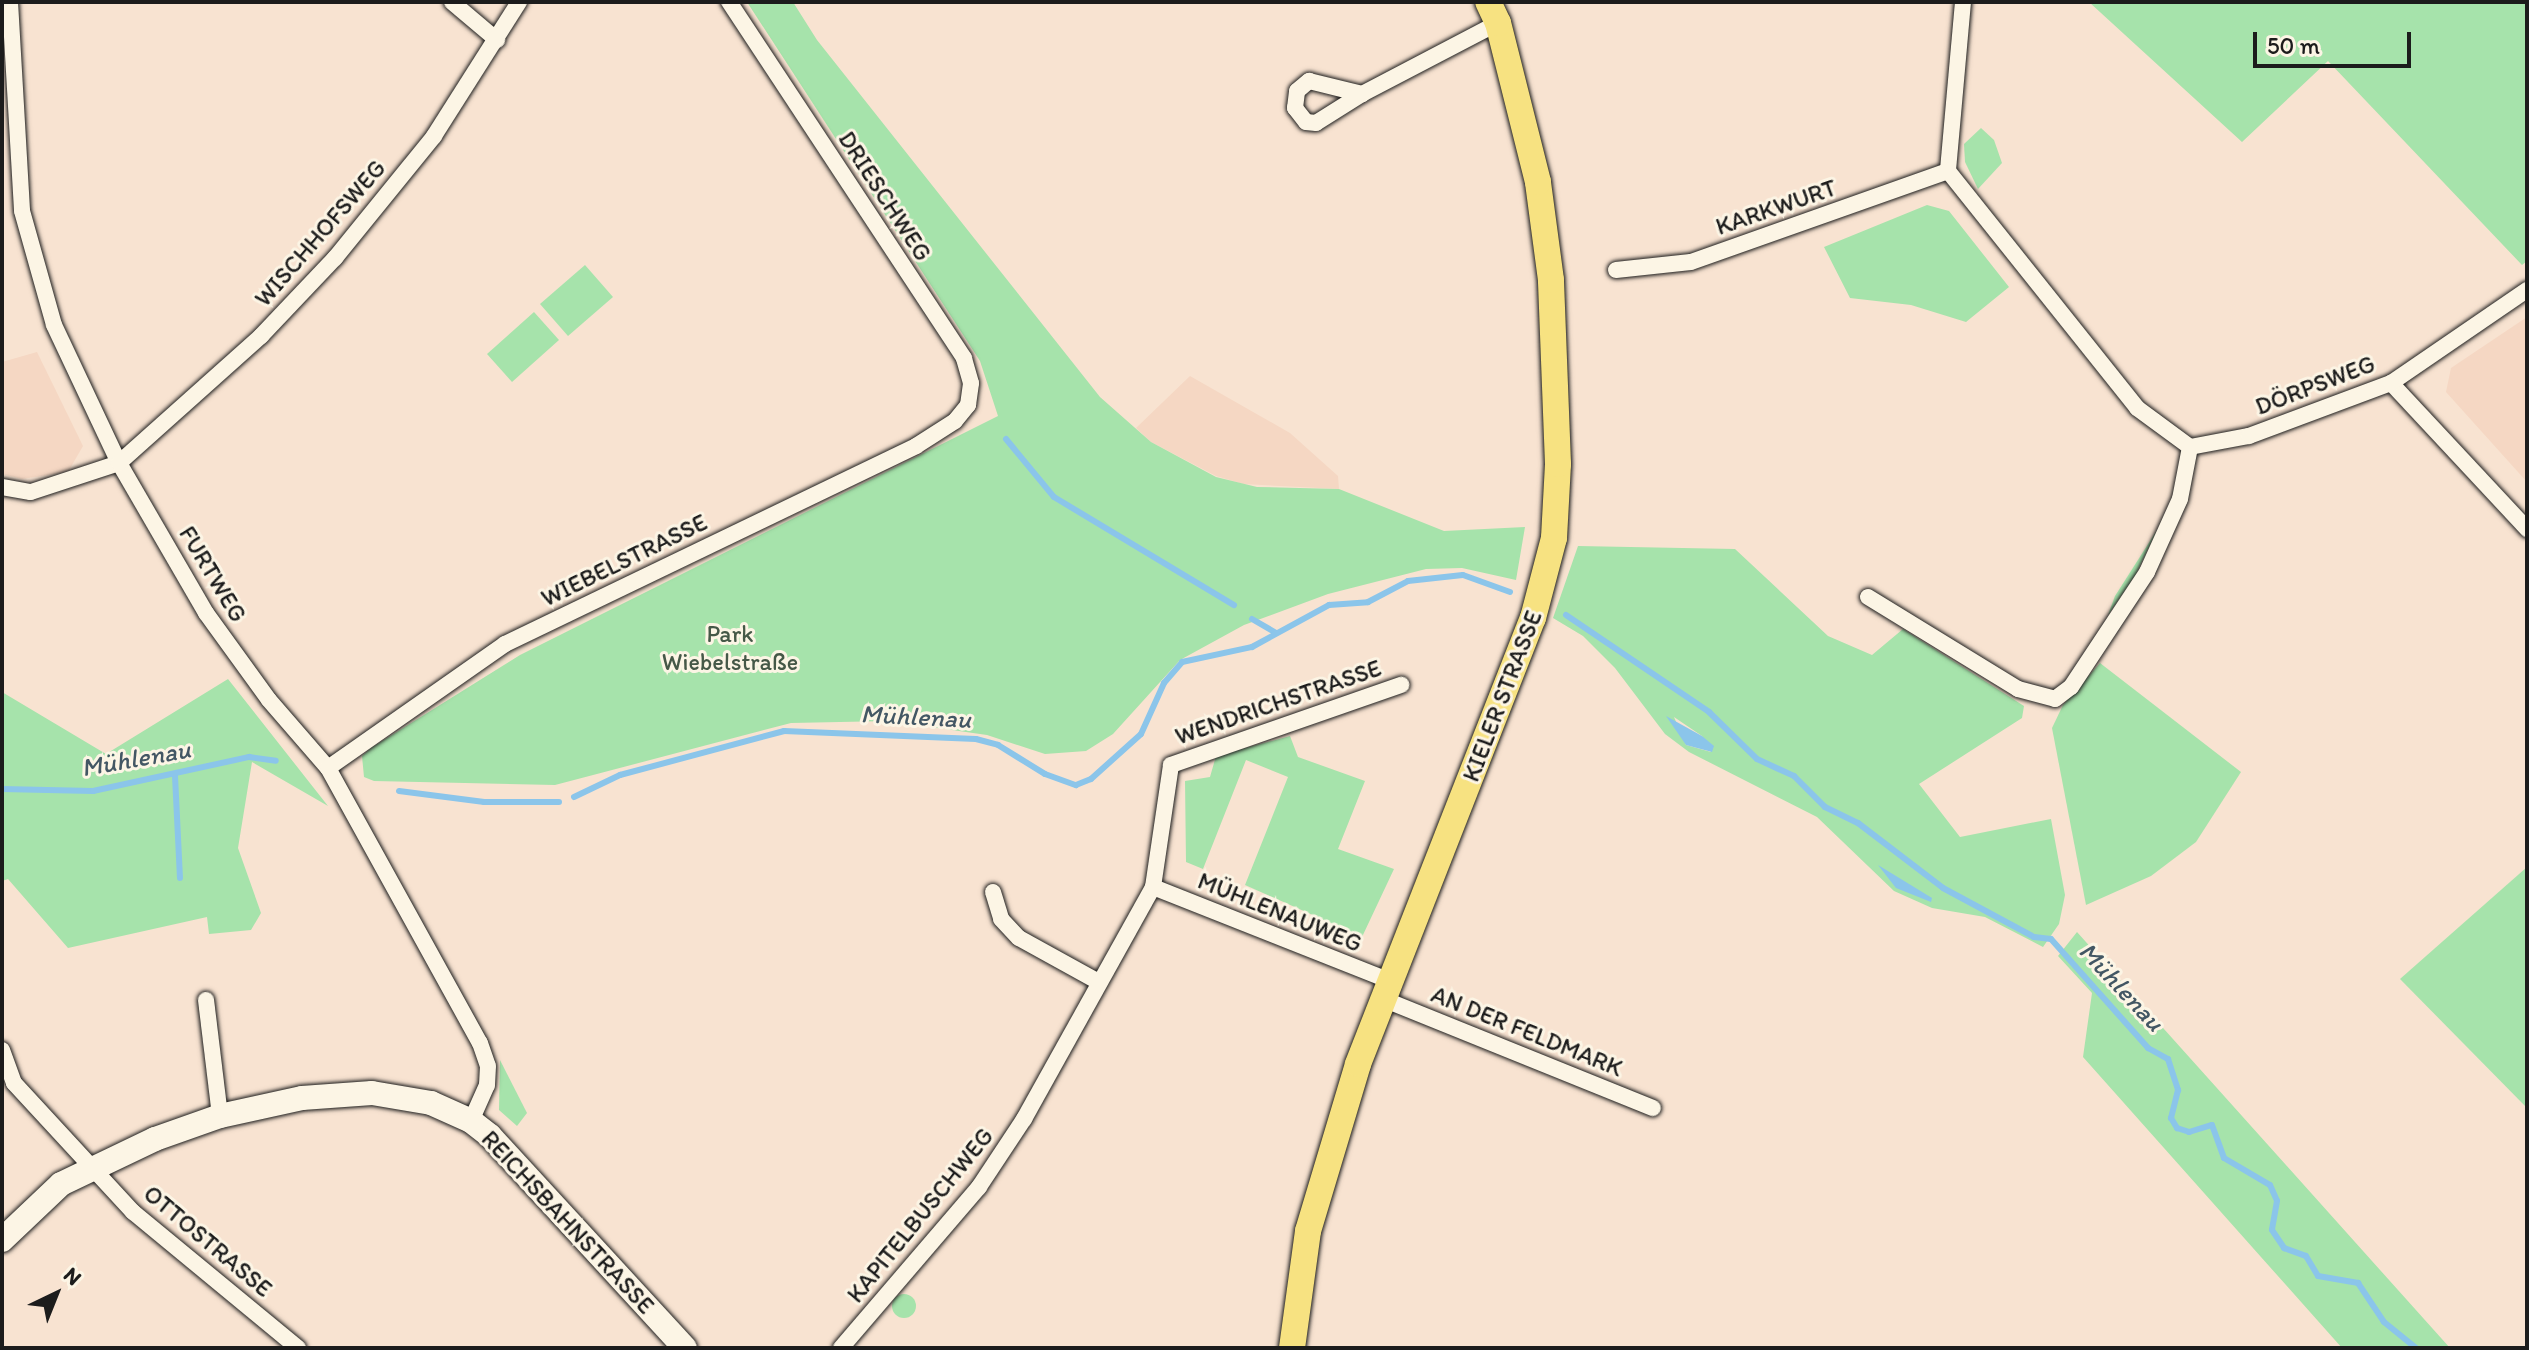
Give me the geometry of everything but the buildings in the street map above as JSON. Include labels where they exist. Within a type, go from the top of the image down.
[{"type":"main road","name":"KIELER STRASSE","points":[[1292,1348],[1308,1231],[1386,990],[1533,618],[1554,538],[1558,464],[1551,280],[1538,182],[1496,9]]},
{"type":"street","name":"FURTWEG","points":[[10,2],[16,160],[29,246],[54,325],[119,463],[215,625],[269,700],[328,768],[480,1043],[488,1066],[487,1085],[471,1121]]},
{"type":"street","points":[[452,2],[497,40]]},
{"type":"street","name":"WISCHHOFSWEG","points":[[119,463],[261,336],[335,258],[434,136],[519,2]]},
{"type":"street","name":"DRIESCHWEG","points":[[729,2],[964,358],[970,395],[955,421]]},
{"type":"street","points":[[1868,597],[2018,689],[2055,699],[2071,687],[2147,572],[2180,499],[2190,447],[2137,408],[1948,171],[1963,2]]},
{"type":"street","points":[[1362,94],[1496,9]]},
{"type":"street","name":"KARKWURT","points":[[1616,270],[1691,262],[1948,171]]},
{"type":"street","name":"DÖRPSWEG","points":[[2190,447],[2249,436],[2391,383],[2527,290]]},
{"type":"street","points":[[2391,383],[2527,529]]},
{"type":"street","name":"WIEBELSTRASSE","points":[[328,768],[505,644],[916,446],[955,421]]},
{"type":"street","points":[[2,487],[31,492],[119,463]]},
{"type":"street","name":"WENDRICHSTRASSE","points":[[1171,765],[1401,685]]},
{"type":"street","name":"KAPITELBUSCHWEG","points":[[841,1348],[995,1166],[1097,981],[1153,887],[1171,765]]},
{"type":"street","name":"MÜHLENAUWEG","points":[[1153,887],[1386,990]]},
{"type":"street","points":[[993,892],[1001,919],[1019,938],[1097,981]]},
{"type":"street","name":"AN DER FELDMARK","points":[[1386,990],[1653,1108]]},
{"type":"street","points":[[206,1000],[220,1116]]},
{"type":"street","name":"OTTOSTRASSE","points":[[2,1050],[14,1083],[133,1212],[298,1348]]},
{"type":"street","name":"REICHSBAHNSTRASSE","points":[[2,1240],[61,1184],[91,1167],[220,1116],[302,1098],[372,1093],[431,1103],[471,1121],[685,1348]]},
{"type":"shaded area","points":[[2527,317],[2527,482],[2446,392],[2451,368]]},
{"type":"shaded area","points":[[37,352],[83,446],[68,472],[22,479],[2,474],[2,362]]},
{"type":"shaded area","points":[[1190,376],[1290,433],[1338,476],[1339,489],[1243,484],[1216,476],[1151,442],[1136,428]]},
{"type":"green space","name":"Park Wiebelstraße","points":[[747,2],[793,2],[817,40],[1100,397],[1151,442],[1216,477],[1257,487],[1339,489],[1444,531],[1525,527],[1516,580],[1462,568],[1426,569],[1328,594],[1244,625],[1180,660],[1113,734],[1086,751],[1045,754],[987,735],[889,721],[791,723],[555,785],[374,781],[364,777],[362,756],[371,748],[520,655],[998,416],[980,361]]},
{"type":"green space","points":[[2089,2],[2527,2],[2527,261],[2522,265],[2328,61],[2242,142]]},
{"type":"green space","points":[[1981,128],[1994,140],[2002,163],[1978,189],[1965,162],[1964,144]]},
{"type":"green space","points":[[1927,205],[1949,211],[2009,287],[1966,322],[1911,305],[1850,298],[1824,247]]},
{"type":"green space","points":[[585,265],[613,297],[568,336],[540,304]]},
{"type":"green space","points":[[534,312],[559,340],[512,382],[487,354]]},
{"type":"green space","points":[[2157,530],[2136,574],[2108,615],[2115,596]]},
{"type":"green space","points":[[1578,546],[1735,549],[1828,636],[1872,655],[1903,629],[2024,706],[2022,718],[1919,784],[1960,837],[2051,819],[2065,895],[2059,924],[2043,947],[1985,917],[1932,908],[1894,891],[1817,817],[1689,752],[1665,734],[1615,668],[1583,636],[1553,618]],"holes":[[[1674,717],[1702,736],[1711,752],[1686,745]]]},
{"type":"green space","points":[[2100,663],[2241,772],[2196,842],[2151,876],[2086,905],[2052,728],[2063,705]]},
{"type":"green space","points":[[228,679],[328,806],[252,762],[238,848],[261,913],[251,930],[209,934],[207,917],[68,948],[8,879],[2,881],[2,692],[106,754]]},
{"type":"green space","points":[[1290,736],[1298,757],[1365,781],[1338,849],[1394,869],[1362,937],[1245,885],[1288,777],[1246,760],[1203,869],[1186,862],[1185,781],[1210,777],[1216,756]]},
{"type":"green space","points":[[2527,867],[2527,1108],[2400,979]]},
{"type":"green space","points":[[2077,932],[2450,1348],[2342,1348],[2083,1057],[2092,993],[2058,956]]},
{"type":"green space","points":[[500,1060],[527,1113],[517,1126],[499,1110]]},
{"type":"green space","points":[[904,1294],[915,1301],[916,1306],[909,1317],[904,1318],[893,1311],[892,1306],[899,1295]]},
{"type":"water","points":[[1666,716],[1702,736],[1714,746],[1712,752],[1686,745]]},
{"type":"water","points":[[1878,865],[1932,898],[1931,902],[1896,888]]},
{"type":"waterway","points":[[1006,439],[1054,497],[1234,605]]},
{"type":"waterway","name":"Mühlenau","points":[[574,797],[620,775],[784,731],[976,739],[998,745],[1045,774],[1076,785],[1091,779],[1141,734],[1164,683],[1182,662],[1252,647],[1329,605],[1368,602],[1408,581],[1463,575],[1510,592]]},
{"type":"waterway","name":"Mühlenau","points":[[1566,615],[1709,712],[1757,759],[1794,776],[1825,807],[1858,823],[1943,888],[2034,937],[2051,939],[2148,1048],[2168,1059],[2178,1090],[2171,1118],[2177,1128],[2189,1132],[2212,1125],[2224,1158],[2270,1185],[2277,1201],[2272,1230],[2284,1248],[2306,1256],[2318,1276],[2358,1283],[2384,1322],[2416,1348]]},
{"type":"waterway","points":[[1252,619],[1276,633]]},
{"type":"waterway","name":"Mühlenau","points":[[2,789],[93,791],[249,757],[276,761]]},
{"type":"waterway","points":[[175,776],[180,878]]},
{"type":"waterway","name":"Mühlenau","points":[[399,791],[484,802],[559,802]]}]
